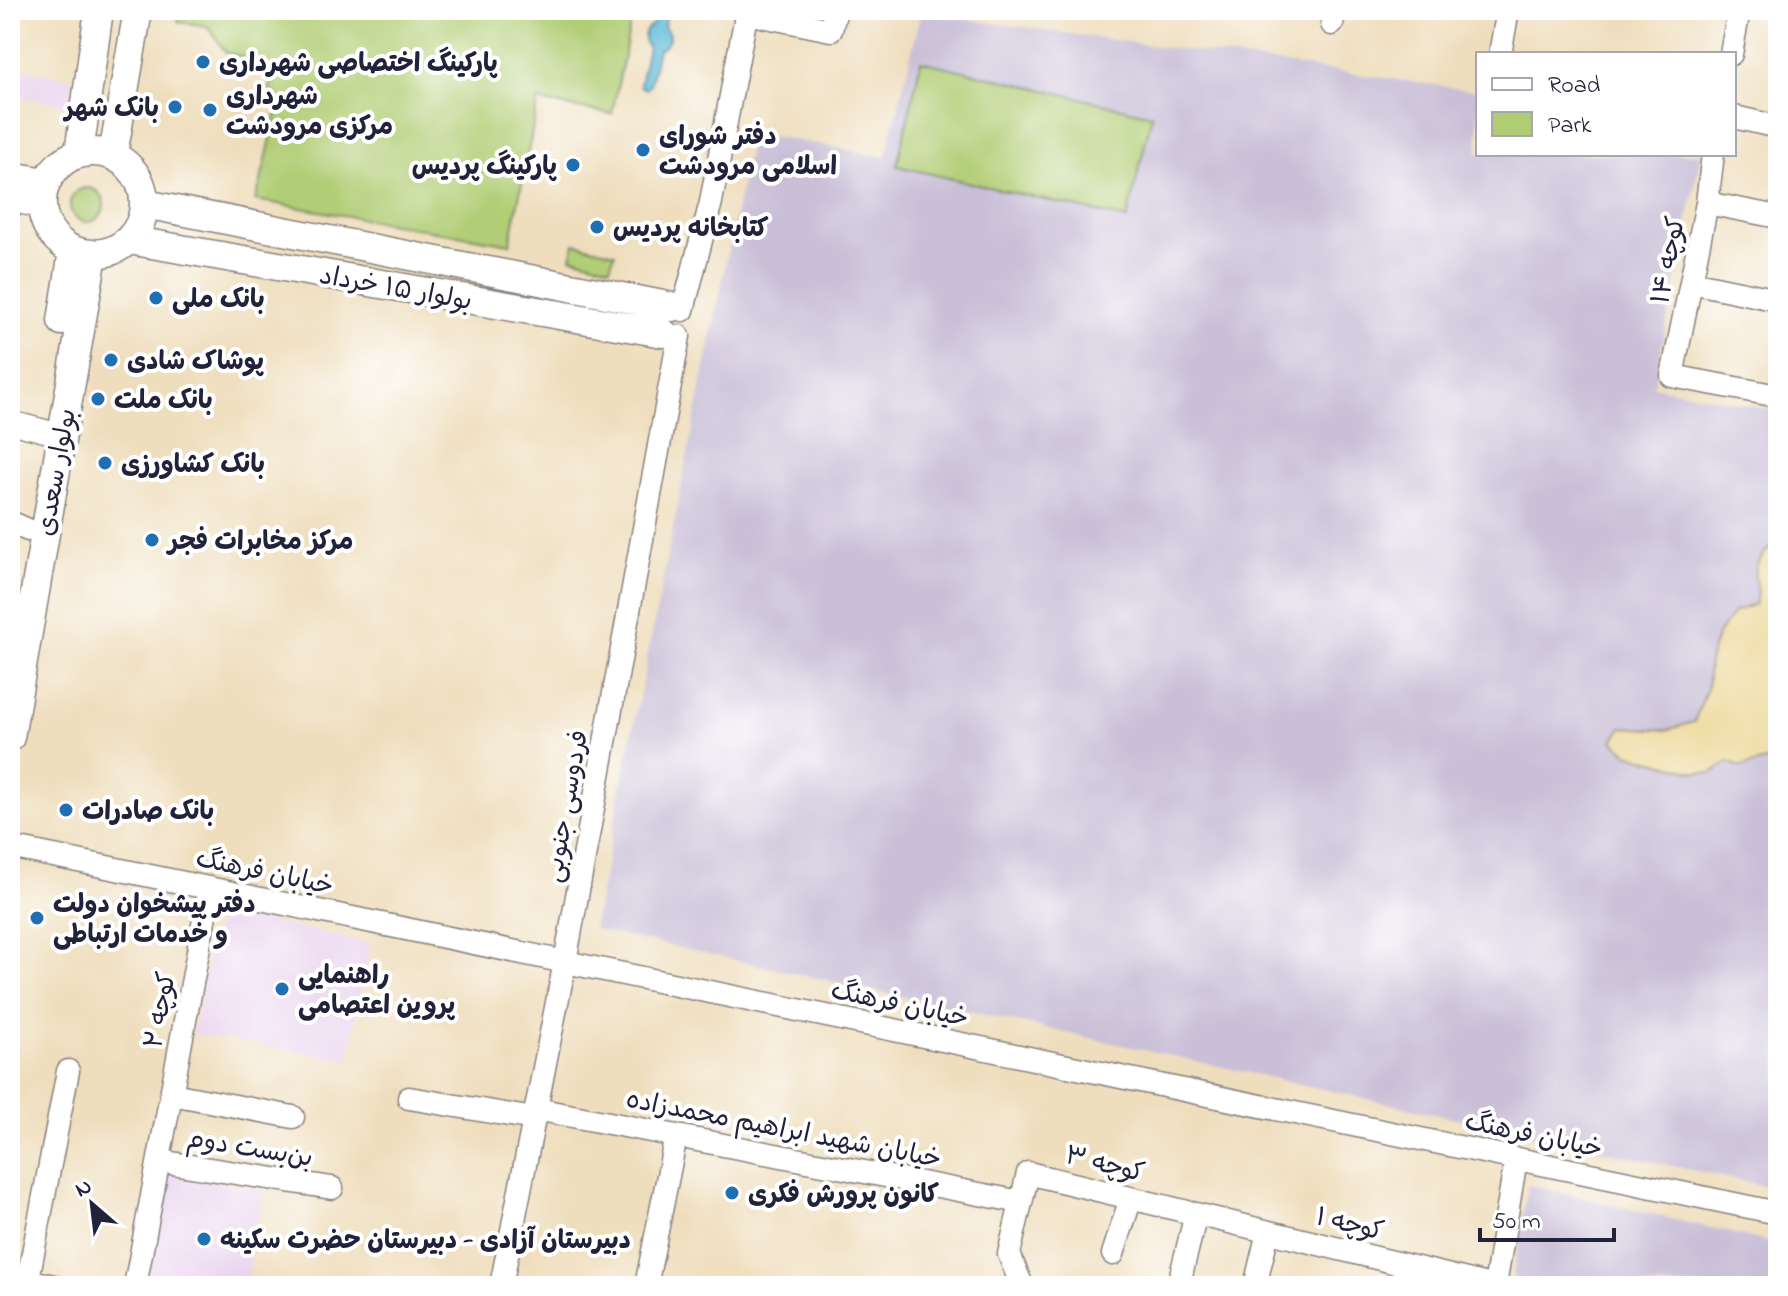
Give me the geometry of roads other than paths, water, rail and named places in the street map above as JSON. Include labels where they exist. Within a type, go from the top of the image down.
[{"type":"main road","points":[[79,153],[99,10]]},
{"type":"main road","points":[[113,155],[138,10]]},
{"type":"main road","points":[[79,153],[113,155],[137,175],[143,189],[143,218],[129,240],[118,248],[106,253],[83,253],[56,240],[45,223],[43,193],[54,170],[65,160],[79,153]]},
{"type":"main road","points":[[10,176],[43,193]]},
{"type":"main road","points":[[10,197],[43,193]]},
{"type":"main road","name":"بولوار ۱۵ خرداد","points":[[145,204],[678,309]]},
{"type":"main road","name":"بولوار ۱۵ خرداد","points":[[129,240],[671,335]]},
{"type":"main road","name":"بولوار سعدی","points":[[10,631],[19,526],[45,431],[83,253]]},
{"type":"main road","name":"بولوار سعدی","points":[[10,737],[83,253]]},
{"type":"street","points":[[678,309],[711,202],[747,11],[831,30],[836,10]]},
{"type":"street","points":[[1500,52],[1508,10]]},
{"type":"street","points":[[1731,52],[1739,10]]},
{"type":"street","points":[[1736,117],[1778,127]]},
{"type":"street","name":"کوچه ۱۴","points":[[1713,156],[1707,203],[1672,376],[1778,396]]},
{"type":"street","points":[[1707,203],[1778,217]]},
{"type":"street","points":[[1691,282],[1778,300]]},
{"type":"street","name":"فردوسی جنوبی","points":[[501,1286],[565,962],[671,335],[659,326],[659,317],[664,310],[678,309]]},
{"type":"street","points":[[10,422],[45,431]]},
{"type":"street","name":"خیابان فرهنگ","points":[[10,847],[1778,1213]]},
{"type":"street","name":"کوچه ۲","points":[[172,1094],[210,888]]},
{"type":"street","points":[[53,1286],[19,1277],[68,1071]]},
{"type":"street","points":[[135,1286],[172,1094],[293,1117]]},
{"type":"street","name":"خیابان شهید ابراهیم محمدزاده","points":[[409,1098],[676,1136],[1021,1202]]},
{"type":"street","points":[[646,1286],[676,1136]]},
{"type":"street","points":[[1493,1286],[1516,1159]]},
{"type":"street","name":"بن‌بست دوم","points":[[159,1161],[332,1188]]},
{"type":"street","name":"کوچه ۳","points":[[1021,1202],[1028,1173],[1196,1214]]},
{"type":"street","points":[[1113,1254],[1131,1198]]},
{"type":"street","points":[[1021,1202],[1009,1254],[1022,1286]]},
{"type":"street","points":[[1180,1279],[1196,1214]]},
{"type":"street","name":"کوچه ۱","points":[[1196,1214],[1493,1286]]},
{"type":"street","points":[[1255,1286],[1268,1232]]},
{"type":"water","points":[[656,10],[667,10],[664,27],[669,37],[665,46],[658,50],[650,85],[646,89],[640,86],[648,47],[644,35],[653,25]]},
{"type":"place","name":"پارکینگ اختصاصی شهرداری","points":[[203,62]]},
{"type":"place","name":"بانک شهر","points":[[175,107]]},
{"type":"place","name":"شهرداری مرکزی مرودشت","points":[[210,110]]},
{"type":"place","name":"دفتر شورای اسلامی مرودشت","points":[[643,150]]},
{"type":"place","name":"پارکینگ پردیس","points":[[573,165]]},
{"type":"place","name":"کتابخانه پردیس","points":[[597,227]]},
{"type":"place","name":"بانک ملی","points":[[156,298]]},
{"type":"place","name":"پوشاک شادی","points":[[111,360]]},
{"type":"place","name":"بانک ملت","points":[[98,399]]},
{"type":"place","name":"بانک کشاورزی","points":[[105,463]]},
{"type":"place","name":"مرکز مخابرات فجر","points":[[152,540]]},
{"type":"place","name":"بانک صادرات","points":[[66,810]]},
{"type":"place","name":"دفتر پیشخوان دولت و خدمات ارتباطی","points":[[37,918]]},
{"type":"place","name":"راهنمایی پروین اعتصامی","points":[[282,989]]},
{"type":"place","name":"کانون پرورش فکری","points":[[732,1193]]},
{"type":"place","name":"دبیرستان آزادی - دبیرستان حضرت سکینه","points":[[204,1239]]}]
